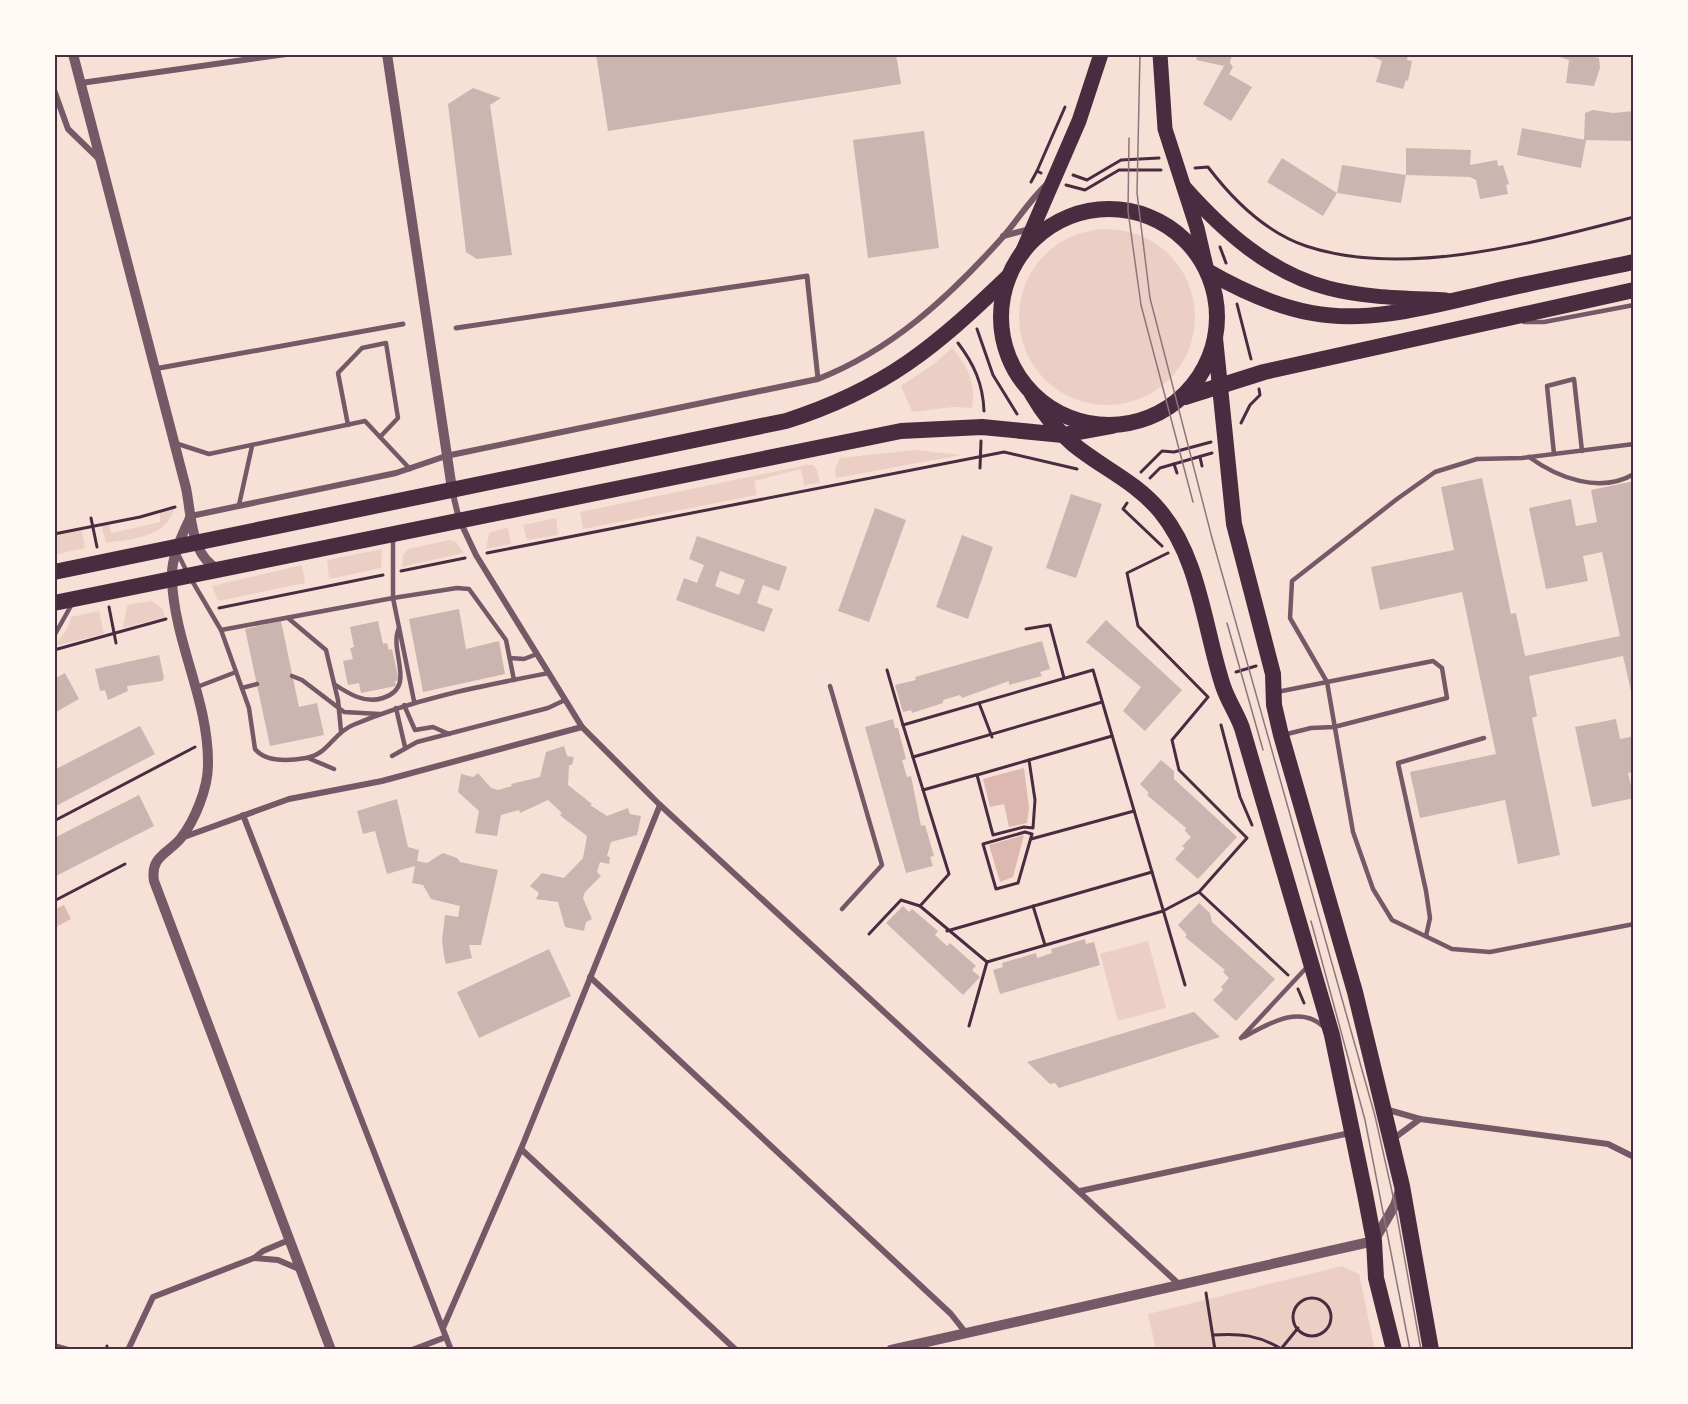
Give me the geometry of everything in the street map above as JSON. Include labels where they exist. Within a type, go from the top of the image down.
[{"type":"highway","points":[[54,572],[177,549],[196,542],[795,418],[864,391],[896,373],[950,333],[1009,276],[1021,255],[1039,236],[1060,221],[1093,210],[1138,213],[1173,230],[1198,255],[1207,271],[1215,297],[1218,385],[1234,524],[1269,662],[1281,735],[1354,992],[1402,1186],[1431,1350]]},
{"type":"highway","points":[[1207,271],[1262,299],[1313,313],[1356,315],[1391,312],[1455,300],[1634,262]]},
{"type":"highway","points":[[1009,276],[1001,311],[1003,339],[1011,364],[1063,435],[1138,482],[1182,544],[1220,676],[1242,728],[1332,1035],[1374,1241],[1376,1278],[1394,1350]]},
{"type":"highway","points":[[54,603],[900,431],[982,427],[1063,435],[1112,426],[1156,415],[1179,400],[1218,385],[1255,375],[1634,290]]},
{"type":"highway","points":[[1179,400],[1199,378],[1215,338]]},
{"type":"highway","points":[[1032,394],[1060,414],[1093,424],[1112,426]]},
{"type":"main road","points":[[1021,255],[1079,121],[1101,54]]},
{"type":"main road","points":[[1160,54],[1170,165],[1184,187],[1216,221],[1253,251],[1301,279],[1359,294],[1455,300]]},
{"type":"main road","points":[[1184,187],[1207,271]]},
{"type":"street","points":[[73,54],[189,504],[196,542],[205,561],[219,570]]},
{"type":"street","points":[[81,84],[286,54]]},
{"type":"street","points":[[387,54],[446,456],[459,519],[476,555],[582,727],[660,805],[1182,1286]]},
{"type":"street","points":[[54,90],[68,129],[102,162]]},
{"type":"street","points":[[191,516],[410,469],[446,456],[786,388],[818,379],[867,356],[909,327],[952,290],[1003,237],[1034,196],[1055,174]]},
{"type":"street","points":[[1003,237],[1060,221]]},
{"type":"street","points":[[456,328],[807,276],[818,379]]},
{"type":"street","points":[[153,369],[404,324]]},
{"type":"street","points":[[181,839],[193,817],[208,769],[208,749],[197,687],[171,580],[177,549],[191,516]]},
{"type":"street","points":[[331,1350],[154,881],[154,864],[158,857],[181,839],[289,799],[382,782],[582,727]]},
{"type":"street","points":[[442,1328],[521,1149],[660,805]]},
{"type":"street","points":[[243,815],[452,1350]]},
{"type":"street","points":[[590,977],[951,1314],[967,1334]]},
{"type":"street","points":[[1382,1108],[1420,1119],[1608,1144],[1634,1157]]},
{"type":"street","points":[[1390,1141],[1420,1119]]},
{"type":"street","points":[[1080,1191],[1353,1133]]},
{"type":"street","points":[[521,1149],[736,1350]]},
{"type":"street","points":[[891,1350],[1374,1241],[1395,1205],[1402,1186]]},
{"type":"street","points":[[128,1350],[153,1298],[254,1258],[263,1251],[289,1240]]},
{"type":"street","points":[[254,1258],[278,1260],[299,1269]]},
{"type":"street","points":[[411,1350],[446,1337]]},
{"type":"street","points":[[54,1346],[68,1350]]},
{"type":"lane","points":[[1506,319],[1544,322],[1634,305]]},
{"type":"lane","points":[[348,425],[338,373],[362,348],[386,343],[398,418],[380,437]]},
{"type":"lane","points":[[1554,454],[1547,386],[1574,379],[1582,451]]},
{"type":"lane","points":[[173,442],[208,454],[365,421],[410,469]]},
{"type":"lane","points":[[1634,444],[1529,457],[1477,459],[1436,472],[1397,499],[1292,581],[1290,618],[1327,682],[1353,832],[1373,889],[1392,920],[1452,949],[1490,952],[1634,924]]},
{"type":"lane","points":[[239,505],[252,446]]},
{"type":"lane","points":[[1529,457],[1542,467],[1592,485],[1634,474]]},
{"type":"lane","points":[[393,533],[393,598],[414,701]]},
{"type":"lane","points":[[177,549],[189,576],[221,630],[249,708],[255,749],[268,759],[308,758],[327,749],[341,731],[414,701],[549,673]]},
{"type":"lane","points":[[221,630],[393,598],[457,588],[468,589],[506,640],[514,680]]},
{"type":"lane","points":[[54,636],[74,599]]},
{"type":"lane","points":[[288,618],[326,650],[338,700],[337,709],[341,731]]},
{"type":"lane","points":[[334,684],[364,699],[374,700],[394,694],[402,678],[394,639],[399,628]]},
{"type":"lane","points":[[510,658],[524,659],[537,654]]},
{"type":"lane","points":[[1274,692],[1433,662],[1442,668],[1447,698],[1334,727],[1311,728],[1281,735]]},
{"type":"lane","points":[[197,687],[236,672]]},
{"type":"lane","points":[[292,676],[302,680],[337,709],[353,714],[382,714]]},
{"type":"lane","points":[[242,688],[257,684]]},
{"type":"lane","points":[[830,686],[882,864],[842,909]]},
{"type":"lane","points":[[392,756],[405,747],[548,708],[565,700]]},
{"type":"lane","points":[[404,705],[415,730],[433,727],[449,734]]},
{"type":"lane","points":[[396,708],[405,747]]},
{"type":"lane","points":[[1426,936],[1430,918],[1426,891],[1398,763],[1484,738]]},
{"type":"lane","points":[[308,758],[334,769]]},
{"type":"lane","points":[[1310,962],[1241,1038],[1278,1019],[1310,1018],[1332,1035]]},
{"type":"path","points":[[1037,171],[1066,105]]},
{"type":"path","points":[[1042,161],[1055,174],[1087,180],[1120,160],[1170,165]]},
{"type":"path","points":[[1067,185],[1085,190],[1119,170],[1170,165]]},
{"type":"path","points":[[1194,168],[1208,167],[1237,202],[1282,234],[1304,245],[1344,255],[1429,258],[1553,238],[1634,218]]},
{"type":"path","points":[[1219,240],[1227,267]]},
{"type":"path","points":[[1236,300],[1260,395],[1246,410],[1240,424]]},
{"type":"path","points":[[967,317],[980,332],[993,375],[1015,411],[1016,432]]},
{"type":"path","points":[[950,333],[976,371],[984,398],[980,468]]},
{"type":"path","points":[[1206,443],[1174,452],[1162,451],[1138,482],[1123,509],[1168,553],[1127,573],[1138,626],[1208,698],[1172,740],[1179,770],[1248,838]]},
{"type":"path","points":[[1138,482],[1160,468],[1224,449]]},
{"type":"path","points":[[209,610],[981,456],[1004,452],[1047,461]]},
{"type":"path","points":[[1200,457],[1202,466]]},
{"type":"path","points":[[1174,464],[1177,473]]},
{"type":"path","points":[[54,534],[140,517],[154,511],[189,504]]},
{"type":"path","points":[[54,650],[178,616]]},
{"type":"path","points":[[1026,629],[1050,625],[1064,678]]},
{"type":"path","points":[[1220,676],[1269,662]]},
{"type":"path","points":[[887,670],[949,874],[920,906]]},
{"type":"path","points":[[903,725],[1093,670],[1185,986]]},
{"type":"path","points":[[913,757],[992,736],[1102,702]]},
{"type":"path","points":[[979,703],[992,736]]},
{"type":"path","points":[[1224,718],[1240,772]]},
{"type":"path","points":[[923,790],[1112,736]]},
{"type":"path","points":[[54,821],[189,749]]},
{"type":"path","points":[[977,775],[993,835],[1024,827],[1033,828],[1035,800],[1029,760]]},
{"type":"path","points":[[1030,839],[1134,811]]},
{"type":"path","points":[[1025,832],[1032,834],[1030,839],[1018,883],[996,890],[983,844],[1025,832]]},
{"type":"path","points":[[987,962],[1163,911],[1199,892],[1248,838],[1257,836]]},
{"type":"path","points":[[54,901],[125,864]]},
{"type":"path","points":[[947,931],[1152,872]]},
{"type":"path","points":[[1199,892],[1295,981],[1310,1018]]},
{"type":"path","points":[[870,934],[901,900],[920,906],[947,931],[987,962]]},
{"type":"path","points":[[1034,906],[1045,945]]},
{"type":"path","points":[[969,1026],[987,962]]},
{"type":"path","points":[[1205,1290],[1215,1350]]},
{"type":"path","points":[[1315,1298],[1326,1303],[1331,1314],[1325,1331],[1307,1335],[1298,1328],[1293,1317],[1302,1300],[1315,1298]]},
{"type":"path","points":[[1213,1335],[1239,1333],[1266,1339],[1281,1350],[1298,1328]]},
{"type":"shaded area","points":[[1107,229],[1141,236],[1156,244],[1169,255],[1180,268],[1188,283],[1195,317],[1188,351],[1180,366],[1169,379],[1156,390],[1141,398],[1107,405],[1073,398],[1058,390],[1045,379],[1034,366],[1026,351],[1019,317],[1026,283],[1034,268],[1045,255],[1058,244],[1073,236]]},
{"type":"shaded area","points":[[952,348],[962,361],[972,383],[972,408],[954,407],[912,412],[901,386],[934,364]]},
{"type":"shaded area","points":[[916,450],[961,455],[836,478],[835,469],[840,458]]},
{"type":"shaded area","points":[[813,465],[817,470],[820,483],[804,485],[801,469],[754,481],[757,495],[583,529],[580,512]]},
{"type":"shaded area","points":[[175,507],[171,517],[157,531],[137,538],[106,543],[101,524],[109,523],[111,533],[160,522],[160,510]]},
{"type":"shaded area","points":[[556,518],[558,535],[527,540],[523,525]]},
{"type":"shaded area","points":[[508,527],[511,544],[486,549],[489,533]]},
{"type":"shaded area","points":[[81,528],[85,548],[54,555],[54,534]]},
{"type":"shaded area","points":[[449,540],[456,542],[464,553],[402,567],[403,555],[408,549]]},
{"type":"shaded area","points":[[382,549],[381,568],[329,579],[327,560]]},
{"type":"shaded area","points":[[302,565],[305,583],[218,601],[212,586]]},
{"type":"shaded area","points":[[151,601],[162,608],[165,617],[123,628],[127,605]]},
{"type":"shaded area","points":[[99,611],[104,634],[54,646],[68,628],[71,617]]},
{"type":"shaded area","points":[[1024,768],[1029,808],[1027,823],[1009,827],[1004,804],[990,807],[983,779]]},
{"type":"shaded area","points":[[1024,835],[1013,877],[1000,882],[989,845]]},
{"type":"shaded area","points":[[64,905],[71,919],[54,928],[54,910]]},
{"type":"shaded area","points":[[1148,941],[1166,1008],[1118,1021],[1100,954]]},
{"type":"shaded area","points":[[1342,1266],[1359,1274],[1375,1350],[1156,1350],[1148,1314]]},
{"type":"building","points":[[596,54],[896,54],[901,84],[608,131]]},
{"type":"building","points":[[1198,54],[1232,54],[1230,63],[1233,67],[1229,74],[1252,87],[1231,121],[1203,104],[1224,66],[1196,60]]},
{"type":"building","points":[[1367,54],[1408,54],[1407,60],[1412,61],[1408,81],[1406,80],[1403,89],[1376,82],[1382,61]]},
{"type":"building","points":[[1551,54],[1594,54],[1594,57],[1599,58],[1600,68],[1594,86],[1566,83],[1569,60]]},
{"type":"building","points":[[473,88],[501,98],[490,105],[512,255],[477,259],[466,252],[448,104]]},
{"type":"building","points":[[1593,110],[1613,113],[1634,111],[1634,141],[1584,140],[1585,113]]},
{"type":"building","points":[[1522,128],[1586,140],[1581,168],[1517,155]]},
{"type":"building","points":[[924,131],[939,248],[868,258],[853,140]]},
{"type":"building","points":[[1406,148],[1471,150],[1470,165],[1497,160],[1498,166],[1503,165],[1509,184],[1506,185],[1508,194],[1480,199],[1476,180],[1470,177],[1406,175]]},
{"type":"building","points":[[1282,158],[1337,193],[1323,216],[1267,182]]},
{"type":"building","points":[[1342,165],[1406,175],[1401,203],[1337,193]]},
{"type":"building","points":[[1482,478],[1511,614],[1516,613],[1525,656],[1620,636],[1602,552],[1583,556],[1588,581],[1546,589],[1529,508],[1571,499],[1576,526],[1597,522],[1591,490],[1634,481],[1634,704],[1623,656],[1529,676],[1537,716],[1532,718],[1560,855],[1518,864],[1505,800],[1420,818],[1410,772],[1496,754],[1462,592],[1380,610],[1371,567],[1454,550],[1441,487]]},
{"type":"building","points":[[1071,494],[1102,504],[1076,578],[1046,568]]},
{"type":"building","points":[[875,508],[906,520],[869,622],[838,611]]},
{"type":"building","points":[[962,535],[993,547],[968,619],[936,607]]},
{"type":"building","points":[[697,536],[787,567],[779,591],[763,585],[757,603],[773,609],[764,632],[676,600],[684,578],[697,583],[704,565],[689,559]],"holes":[[[720,571],[745,580],[739,595],[715,586]]]},
{"type":"building","points":[[459,609],[466,649],[499,641],[505,674],[423,692],[409,619]]},
{"type":"building","points":[[1106,620],[1182,690],[1145,731],[1123,711],[1141,687],[1086,642]]},
{"type":"building","points":[[281,621],[299,707],[317,703],[324,735],[270,746],[245,629]]},
{"type":"building","points":[[378,621],[383,644],[387,643],[389,650],[392,649],[399,681],[395,681],[396,686],[361,693],[359,683],[348,685],[343,661],[353,659],[350,648],[354,647],[350,627]]},
{"type":"building","points":[[1042,641],[1050,669],[1040,672],[1042,676],[1009,685],[1009,681],[962,698],[960,695],[943,700],[943,703],[912,713],[911,710],[903,712],[895,685],[916,680],[915,677]]},
{"type":"building","points":[[159,655],[164,678],[162,681],[127,686],[128,691],[108,700],[105,690],[100,691],[95,669]]},
{"type":"building","points":[[65,673],[79,699],[54,713],[54,679]]},
{"type":"building","points":[[893,719],[895,728],[898,728],[906,759],[902,760],[907,777],[911,776],[921,826],[925,825],[934,856],[930,857],[933,866],[906,873],[865,727]]},
{"type":"building","points":[[1616,719],[1620,739],[1634,736],[1634,772],[1628,773],[1634,798],[1592,807],[1575,727]]},
{"type":"building","points":[[140,726],[155,754],[54,807],[54,770]]},
{"type":"building","points":[[564,746],[567,756],[574,757],[572,765],[569,765],[568,785],[592,804],[590,805],[607,816],[628,808],[630,814],[641,816],[637,835],[611,842],[607,856],[610,857],[609,864],[600,862],[597,872],[601,876],[585,892],[583,898],[592,919],[586,922],[584,931],[565,927],[558,902],[536,899],[539,893],[530,886],[542,873],[564,878],[583,858],[587,836],[560,815],[562,813],[548,800],[520,813],[519,810],[501,815],[497,836],[475,833],[479,811],[458,792],[461,774],[473,777],[478,773],[491,788],[498,790],[512,786],[511,784],[540,777],[546,752]]},
{"type":"building","points":[[1161,760],[1174,771],[1174,779],[1237,837],[1198,879],[1175,859],[1185,848],[1182,846],[1191,837],[1185,831],[1186,828],[1147,795],[1149,793],[1140,784]]},
{"type":"building","points":[[139,795],[154,826],[54,877],[54,838]]},
{"type":"building","points":[[397,799],[408,847],[419,850],[417,861],[427,863],[443,853],[457,858],[460,862],[498,870],[481,945],[469,945],[472,958],[446,964],[444,956],[442,941],[445,915],[458,917],[460,906],[431,899],[423,885],[412,883],[415,866],[387,874],[375,831],[363,834],[357,811]]},
{"type":"building","points":[[1199,903],[1210,913],[1212,922],[1275,979],[1236,1021],[1213,1000],[1223,990],[1221,987],[1229,978],[1223,972],[1225,970],[1185,937],[1187,935],[1178,925]]},
{"type":"building","points":[[903,906],[909,912],[912,909],[938,931],[935,935],[947,946],[950,943],[976,966],[972,970],[980,977],[963,995],[886,923]]},
{"type":"building","points":[[1085,939],[1086,944],[1094,942],[1100,965],[1000,994],[993,970],[1003,967],[1002,963],[1036,953],[1037,958],[1052,953],[1051,949]]},
{"type":"building","points":[[549,949],[571,996],[479,1038],[457,992]]},
{"type":"building","points":[[1194,1012],[1220,1037],[1059,1088],[1055,1083],[1050,1084],[1027,1062]]},
{"type":"tram line","points":[[1140,54],[1137,193],[1150,298],[1212,538],[1375,1116],[1395,1205],[1421,1350]]},
{"type":"tram line","points":[[1129,138],[1128,211],[1141,305],[1193,502]]},
{"type":"tram line","points":[[1227,623],[1263,750]]},
{"type":"tram line","points":[[1311,921],[1365,1120],[1410,1350]]}]
